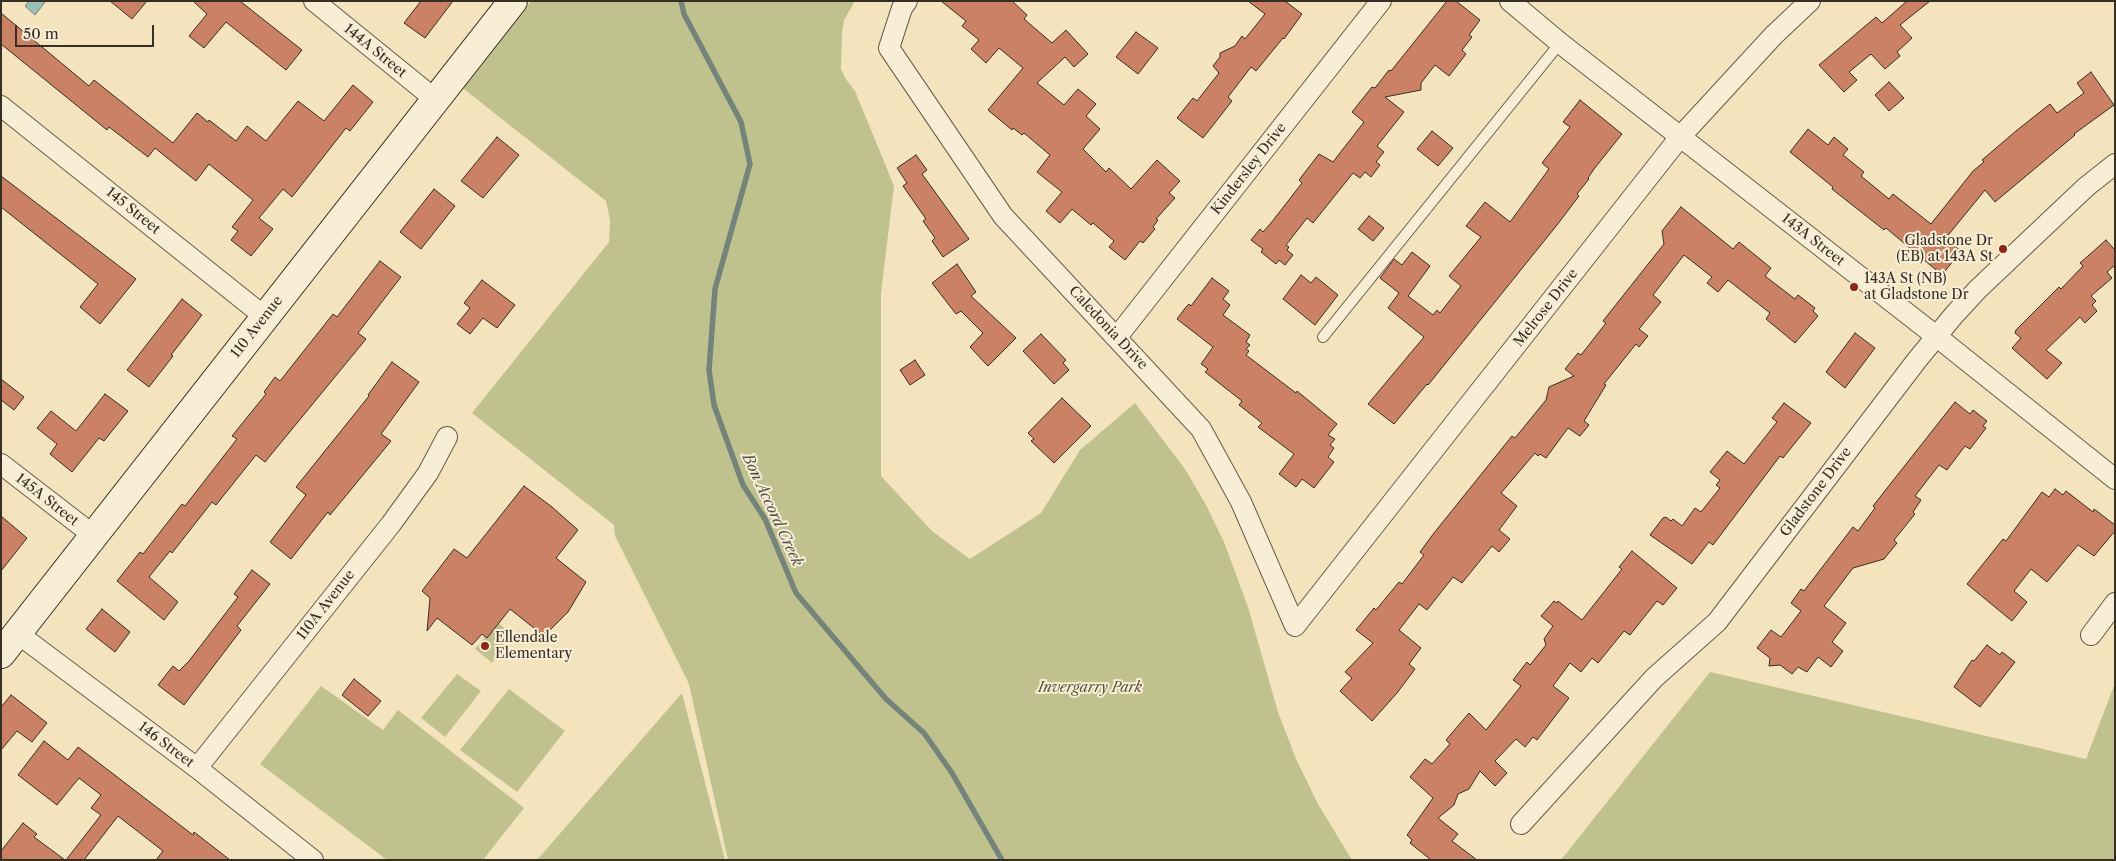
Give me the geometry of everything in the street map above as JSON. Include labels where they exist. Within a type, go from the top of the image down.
[{"type":"street","name":"144A Street","points":[[314,1],[436,100]]},
{"type":"street","name":"110 Avenue","points":[[9,644],[513,1]]},
{"type":"street","name":"Caledonia Drive","points":[[906,1],[889,48],[1003,216],[1201,429],[1241,502],[1295,626]]},
{"type":"street","name":"Kindersley Drive","points":[[1117,337],[1381,1]]},
{"type":"street","name":"143A Street","points":[[1510,1],[2115,479]]},
{"type":"street","name":"Melrose Drive","points":[[1295,626],[1680,137],[1773,36],[1810,1]]},
{"type":"street","name":"145 Street","points":[[1,106],[265,317]]},
{"type":"street","name":"Gladstone Drive","points":[[1521,824],[1654,678],[1717,622],[1936,336],[1978,289],[2086,187],[2115,164]]},
{"type":"street","name":"110A Avenue","points":[[197,768],[391,524],[428,473],[447,437]]},
{"type":"street","name":"145A Street","points":[[1,464],[93,536]]},
{"type":"street","points":[[2091,635],[2115,603]]},
{"type":"street","name":"146 Street","points":[[9,644],[197,768],[313,860]]},
{"type":"lane","points":[[1323,336],[1560,42]]},
{"type":"green space","name":"Invergarry Park","points":[[531,1],[855,1],[844,20],[841,69],[855,91],[894,186],[881,293],[881,476],[932,531],[970,559],[1041,513],[1080,450],[1135,403],[1185,469],[1206,505],[1224,542],[1248,607],[1278,712],[1296,759],[1318,804],[1352,860],[728,860],[689,684],[615,536],[614,525],[472,413],[609,242],[610,220],[606,201],[460,86]]},
{"type":"green space","points":[[497,622],[514,636],[492,663],[475,649]]},
{"type":"green space","points":[[1710,672],[2086,759],[2115,683],[2115,860],[1561,860]]},
{"type":"green space","points":[[457,674],[481,691],[445,737],[421,718]]},
{"type":"green space","points":[[321,686],[383,730],[398,710],[524,808],[483,860],[387,860],[260,764]]},
{"type":"green space","points":[[509,689],[565,731],[517,792],[460,750]]},
{"type":"green space","points":[[682,693],[725,860],[537,860]]},
{"type":"water","points":[[29,1],[46,1],[35,15],[25,6]]},
{"type":"building","points":[[110,1],[147,1],[132,19]]},
{"type":"building","points":[[193,1],[240,1],[302,50],[286,70],[226,22],[204,48],[189,36],[207,14]]},
{"type":"building","points":[[421,1],[453,1],[425,38],[404,23]]},
{"type":"building","points":[[941,1],[1012,1],[1027,15],[1024,19],[1052,43],[1066,30],[1088,54],[1074,67],[1065,57],[1037,83],[1064,105],[1078,89],[1096,104],[1086,116],[1100,129],[1083,149],[1106,172],[1109,168],[1131,189],[1157,160],[1180,181],[1169,193],[1175,198],[1156,219],[1158,220],[1153,227],[1155,229],[1143,243],[1140,241],[1125,260],[1109,247],[1114,241],[1093,223],[1091,225],[1072,209],[1060,223],[1046,211],[1062,192],[1037,172],[1050,155],[1024,133],[1022,135],[1013,128],[1012,130],[988,110],[1023,68],[999,48],[986,63],[971,49],[979,40],[962,26],[966,21]]},
{"type":"building","points":[[1248,1],[1285,1],[1302,14],[1284,39],[1256,71],[1251,67],[1228,97],[1232,101],[1203,138],[1177,118],[1193,98],[1197,101],[1219,73],[1213,66],[1220,57],[1220,53],[1235,46],[1242,36],[1245,39],[1265,14]]},
{"type":"building","points":[[1447,1],[1456,1],[1480,20],[1469,35],[1472,37],[1462,50],[1466,54],[1449,76],[1435,65],[1421,83],[1421,90],[1385,97],[1404,112],[1377,146],[1384,152],[1376,162],[1380,165],[1371,177],[1365,172],[1360,178],[1353,173],[1313,223],[1307,218],[1286,245],[1289,247],[1287,250],[1293,255],[1285,265],[1279,260],[1276,264],[1261,252],[1263,249],[1251,240],[1260,229],[1263,232],[1271,223],[1302,183],[1299,180],[1319,154],[1333,162],[1364,122],[1352,112],[1372,87],[1375,88],[1389,70],[1391,71]]},
{"type":"building","points":[[1907,1],[1930,1],[1900,25],[1912,38],[1897,52],[1900,56],[1885,69],[1871,54],[1849,72],[1857,80],[1844,92],[1819,65],[1876,17],[1882,23]]},
{"type":"building","points":[[1,13],[89,86],[94,80],[173,143],[197,113],[236,141],[247,126],[266,141],[298,101],[324,121],[353,85],[373,102],[350,131],[346,128],[292,197],[283,189],[259,218],[273,229],[251,256],[231,240],[238,231],[232,227],[253,200],[209,164],[196,181],[155,148],[148,157],[109,127],[107,130],[1,44]]},
{"type":"building","points":[[1136,32],[1158,48],[1138,74],[1116,57]]},
{"type":"building","points":[[2091,72],[2114,105],[2074,134],[1995,202],[1985,190],[1945,239],[1961,251],[1942,275],[1886,228],[1884,230],[1832,189],[1833,187],[1790,152],[1808,129],[1828,145],[1834,137],[1848,149],[1843,155],[1864,172],[1861,176],[1889,199],[1893,194],[1931,224],[1973,171],[1984,162],[1982,160],[2050,104],[2057,113],[2084,93],[2077,83]]},
{"type":"building","points":[[1889,82],[1904,98],[1889,111],[1875,95]]},
{"type":"building","points":[[1580,100],[1622,134],[1594,169],[1577,194],[1579,196],[1557,225],[1428,385],[1394,424],[1368,404],[1424,337],[1388,308],[1399,293],[1380,278],[1394,259],[1402,265],[1412,252],[1430,266],[1408,296],[1433,315],[1437,310],[1440,313],[1461,286],[1449,276],[1481,237],[1466,226],[1485,202],[1510,222],[1549,169],[1542,163],[1570,127],[1563,122]]},
{"type":"building","points":[[1432,131],[1453,148],[1438,166],[1417,149]]},
{"type":"building","points":[[497,137],[519,155],[483,198],[461,181]]},
{"type":"building","points":[[916,155],[927,170],[922,174],[969,239],[943,257],[932,241],[935,238],[923,221],[926,219],[903,186],[907,183],[897,168]]},
{"type":"building","points":[[1,176],[136,279],[100,324],[80,307],[98,284],[1,207]]},
{"type":"building","points":[[434,189],[455,206],[421,249],[400,232]]},
{"type":"building","points":[[1681,207],[1733,249],[1739,242],[1771,268],[1765,276],[1795,299],[1798,295],[1815,308],[1813,311],[1818,316],[1795,343],[1766,319],[1770,313],[1728,280],[1718,292],[1707,283],[1712,277],[1684,255],[1653,295],[1661,302],[1639,329],[1648,336],[1639,347],[1636,344],[1604,384],[1606,385],[1584,421],[1589,425],[1580,436],[1568,428],[1546,458],[1535,453],[1501,493],[1517,506],[1499,530],[1510,539],[1499,552],[1492,546],[1462,583],[1453,577],[1427,610],[1419,604],[1399,630],[1421,648],[1409,664],[1415,669],[1372,721],[1340,691],[1352,678],[1345,672],[1373,643],[1356,630],[1374,608],[1376,610],[1399,582],[1402,584],[1424,555],[1420,552],[1434,533],[1512,436],[1515,438],[1546,400],[1549,387],[1574,376],[1565,369],[1578,353],[1581,355],[1606,323],[1603,321],[1664,244],[1662,231]]},
{"type":"building","points":[[1369,216],[1384,228],[1373,241],[1358,229]]},
{"type":"building","points":[[2106,240],[2115,250],[2115,265],[2107,272],[2112,278],[2091,296],[2096,301],[2092,305],[2097,311],[2085,323],[2080,317],[2046,350],[2062,363],[2047,379],[2012,348],[2021,338],[2015,333],[2016,330],[2059,287],[2061,289],[2083,266],[2080,263]]},
{"type":"building","points":[[380,261],[401,277],[358,333],[366,339],[265,462],[256,455],[216,505],[212,502],[172,553],[170,551],[149,577],[178,602],[164,620],[117,581],[140,552],[143,554],[182,504],[185,506],[237,439],[232,436],[266,394],[264,392],[275,377],[280,381],[333,314],[337,317]]},
{"type":"building","points":[[957,264],[976,292],[971,296],[1016,338],[988,366],[970,347],[983,333],[961,311],[956,314],[932,283]]},
{"type":"building","points":[[1301,275],[1311,283],[1316,277],[1338,295],[1315,325],[1283,299]]},
{"type":"building","points":[[1212,278],[1229,291],[1223,299],[1230,305],[1223,315],[1250,335],[1246,342],[1250,345],[1246,349],[1249,351],[1246,355],[1296,393],[1297,391],[1337,424],[1328,435],[1335,439],[1330,445],[1334,448],[1328,457],[1334,462],[1314,488],[1302,479],[1296,487],[1279,474],[1294,454],[1258,427],[1262,423],[1239,405],[1242,401],[1205,372],[1208,369],[1201,364],[1213,347],[1177,319],[1189,304],[1191,306]]},
{"type":"building","points":[[482,280],[515,305],[497,328],[483,318],[470,334],[457,324],[470,308],[464,303]]},
{"type":"building","points":[[182,299],[202,315],[149,387],[127,370]]},
{"type":"building","points":[[1855,333],[1875,348],[1845,388],[1826,372]]},
{"type":"building","points":[[1041,334],[1066,360],[1063,363],[1069,370],[1054,384],[1023,351]]},
{"type":"building","points":[[915,360],[925,375],[910,385],[900,370]]},
{"type":"building","points":[[392,362],[419,382],[381,434],[391,441],[330,515],[328,512],[291,559],[270,542],[306,495],[296,487],[369,396]]},
{"type":"building","points":[[1,379],[24,397],[14,410],[1,400]]},
{"type":"building","points":[[105,394],[128,411],[104,441],[99,438],[72,472],[50,454],[57,444],[37,428],[51,411],[76,431]]},
{"type":"building","points":[[1062,398],[1091,426],[1054,463],[1031,441],[1034,439],[1028,433]]},
{"type":"building","points":[[1955,402],[1970,414],[1973,410],[1987,421],[1983,426],[1986,428],[1970,449],[1965,446],[1947,470],[1939,465],[1915,496],[1921,500],[1913,512],[1915,514],[1894,540],[1897,543],[1884,559],[1853,568],[1824,606],[1846,623],[1832,642],[1843,651],[1831,667],[1818,657],[1807,672],[1798,667],[1792,674],[1780,665],[1769,666],[1770,658],[1757,648],[1771,630],[1781,637],[1801,611],[1791,603],[1801,589],[1804,591],[1853,527],[1858,531],[1875,508],[1873,506]]},
{"type":"building","points":[[1784,403],[1811,423],[1783,458],[1780,456],[1713,545],[1709,542],[1692,564],[1650,535],[1663,518],[1666,517],[1671,521],[1673,519],[1682,526],[1695,508],[1701,512],[1720,488],[1716,485],[1720,480],[1710,472],[1727,451],[1744,464],[1777,422],[1772,418]]},
{"type":"building","name":"Ellendale Elementary","points":[[524,486],[578,530],[556,558],[586,582],[568,612],[544,636],[510,609],[487,638],[482,634],[472,645],[437,618],[427,631],[430,598],[422,591],[454,549],[467,558]]},
{"type":"building","points":[[2055,489],[2063,495],[2066,491],[2093,512],[2094,509],[2115,525],[2115,531],[2094,556],[2078,545],[2047,582],[2031,569],[2014,591],[2027,602],[2012,621],[1967,584],[2003,539],[2006,541],[2042,492],[2049,497]]},
{"type":"building","points":[[1,516],[27,538],[1,571]]},
{"type":"building","points":[[1632,551],[1677,588],[1663,605],[1657,601],[1630,635],[1624,631],[1598,663],[1592,658],[1581,672],[1570,663],[1553,686],[1569,698],[1537,740],[1533,737],[1525,747],[1516,739],[1495,761],[1507,773],[1495,786],[1480,771],[1469,789],[1458,794],[1454,805],[1438,818],[1458,834],[1452,841],[1477,860],[1431,860],[1410,843],[1412,840],[1407,835],[1433,798],[1410,777],[1425,759],[1432,764],[1450,744],[1446,740],[1469,713],[1486,730],[1521,686],[1513,680],[1527,662],[1530,665],[1546,645],[1544,639],[1553,626],[1541,616],[1554,601],[1557,603],[1558,601],[1582,620],[1622,569],[1619,567]]},
{"type":"building","points":[[252,570],[270,584],[237,626],[241,630],[184,705],[158,685],[173,666],[179,671],[189,661],[238,597],[234,594]]},
{"type":"building","points":[[102,609],[130,632],[115,652],[86,629]]},
{"type":"building","points":[[1987,645],[2000,655],[2002,652],[2015,662],[1980,707],[1954,687],[1972,660],[1974,661]]},
{"type":"building","points":[[354,679],[381,701],[368,716],[342,695]]},
{"type":"building","points":[[11,695],[47,723],[32,742],[17,731],[1,750],[1,707]]},
{"type":"building","points":[[44,741],[68,760],[78,747],[193,835],[194,832],[230,860],[156,860],[163,851],[118,816],[84,860],[66,860],[101,815],[91,808],[101,795],[79,778],[57,805],[18,775]]},
{"type":"building","points":[[23,823],[37,834],[34,837],[65,860],[1,860],[1,851]]},
{"type":"waterway","name":"Bon Accord Creek","points":[[681,1],[684,14],[741,122],[750,164],[715,289],[709,370],[714,405],[743,485],[765,519],[796,593],[886,699],[924,733],[952,773],[1002,860]]},
{"type":"place","name":"Gladstone Dr (EB) at 143A St","points":[[2003,249]]},
{"type":"place","name":"143A St (NB) at Gladstone Dr","points":[[1854,287]]},
{"type":"place","name":"Ellendale Elementary","points":[[485,646]]}]
